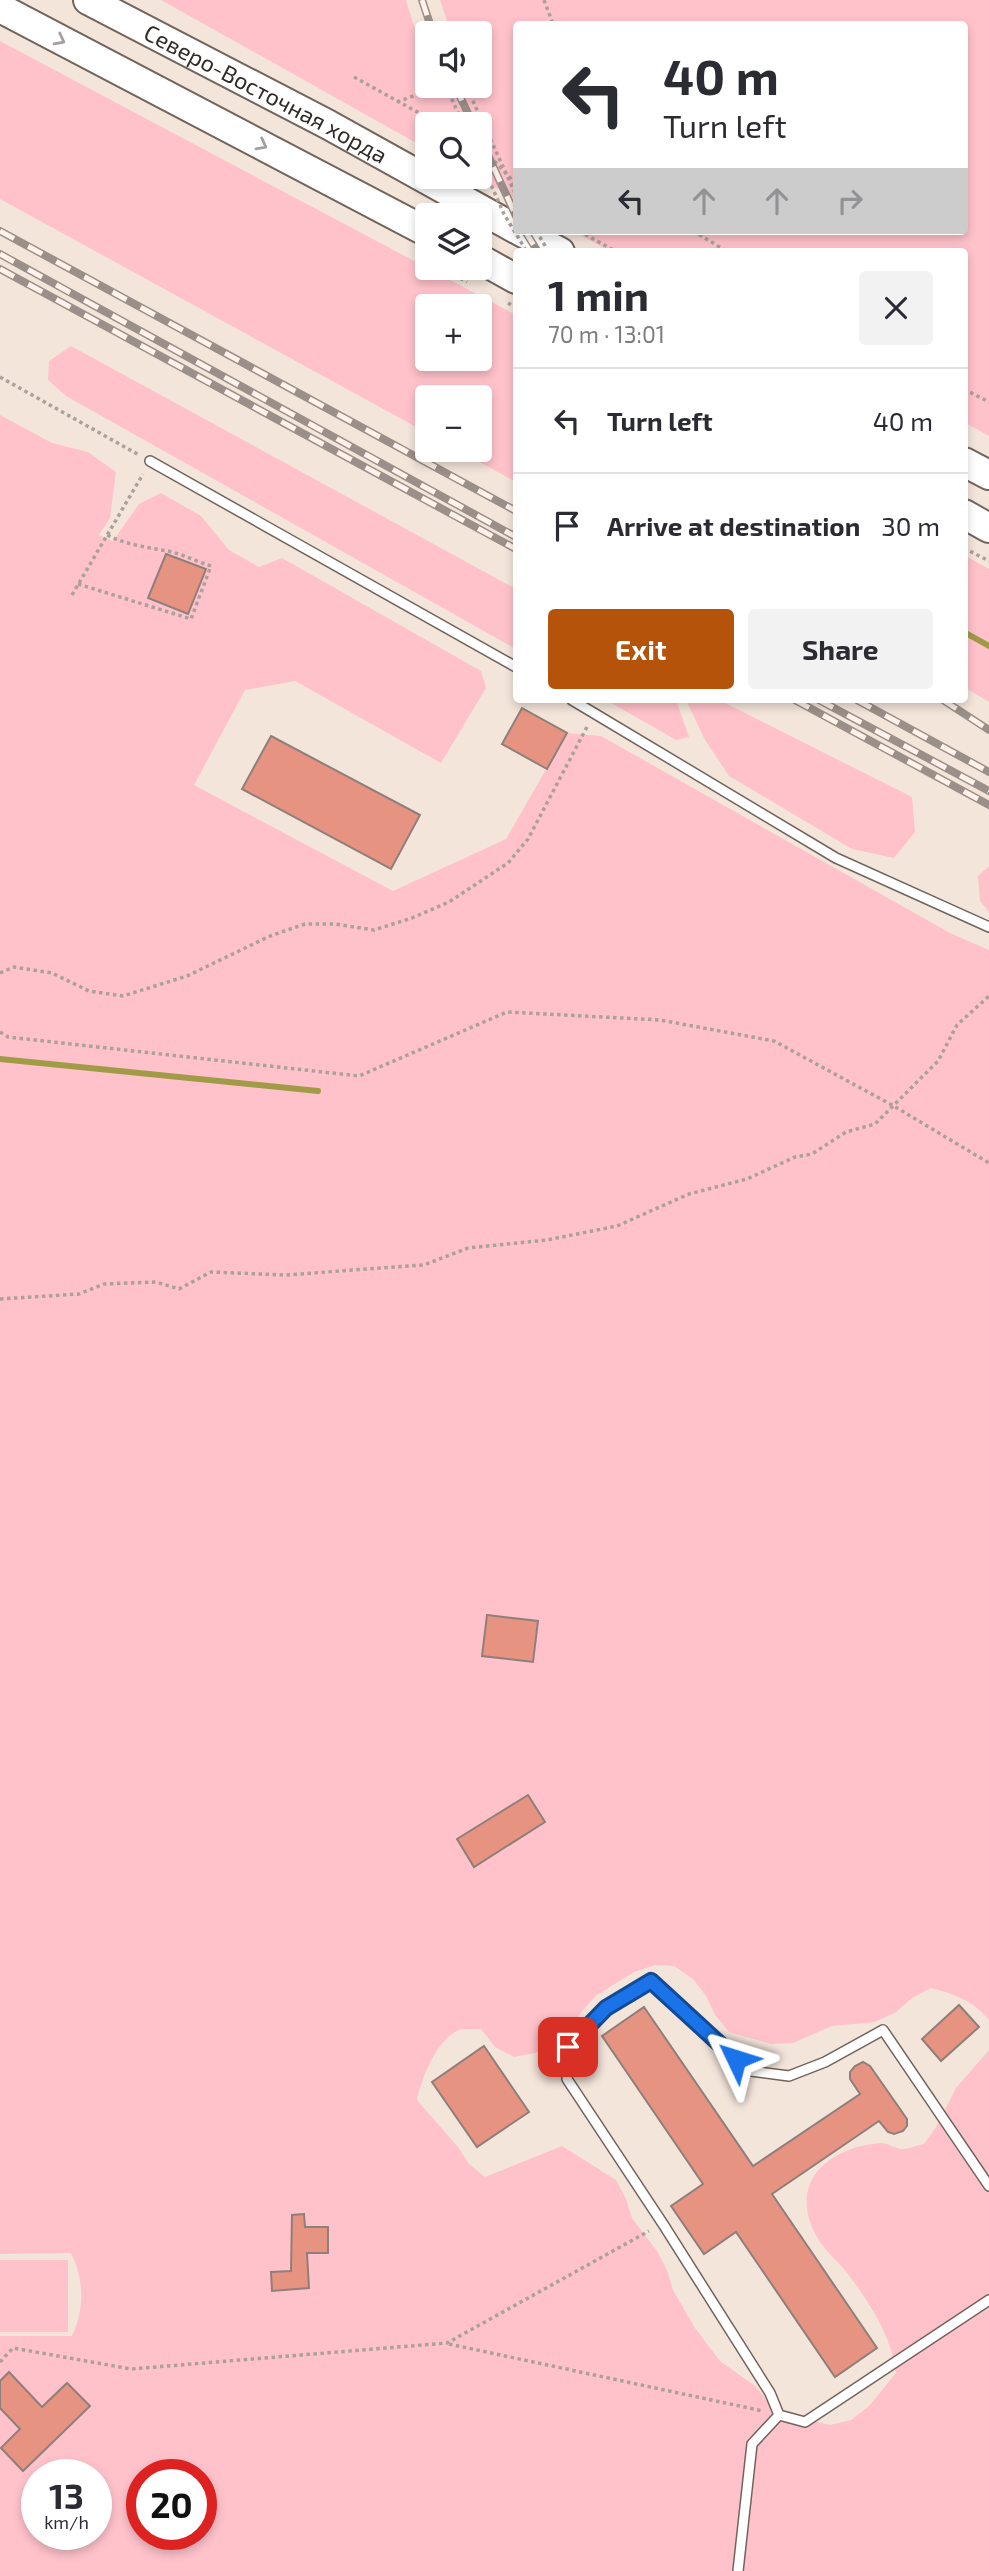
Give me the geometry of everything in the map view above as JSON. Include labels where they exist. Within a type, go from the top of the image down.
[{"type":"main road","name":"Северо-Восточная хорда","points":[[88,0],[327,124],[513,227]]},
{"type":"main road","name":"Северо-Восточная хорда","points":[[0,8],[415,226]]},
{"type":"main road","name":"Северо-Восточная хорда","points":[[528,235],[552,248]]},
{"type":"main road","points":[[492,266],[513,277]]},
{"type":"main road","points":[[968,464],[989,475]]},
{"type":"main road","points":[[968,516],[989,528]]},
{"type":"lane","points":[[150,461],[513,665]]},
{"type":"lane","points":[[577,703],[836,858],[989,927]]},
{"type":"lane","points":[[779,2415],[771,2393],[567,2080],[568,2047],[606,2008],[651,1981],[721,2047],[751,2071],[789,2076],[825,2062],[883,2030],[989,2186]]},
{"type":"lane","points":[[779,2415],[805,2422],[989,2300]]},
{"type":"lane","points":[[738,2571],[752,2444],[779,2415]]},
{"type":"path","points":[[544,0],[552,21]]},
{"type":"path","points":[[354,77],[416,112]]},
{"type":"path","points":[[397,102],[415,95]]},
{"type":"path","points":[[472,98],[513,188]]},
{"type":"path","points":[[492,159],[513,181]]},
{"type":"path","points":[[492,187],[513,229]]},
{"type":"path","points":[[586,235],[610,248]]},
{"type":"path","points":[[700,235],[721,248]]},
{"type":"path","points":[[0,377],[150,461],[72,595]]},
{"type":"path","points":[[968,391],[989,402]]},
{"type":"path","points":[[78,584],[191,619],[211,566],[107,535]]},
{"type":"path","points":[[968,550],[989,561]]},
{"type":"path","points":[[0,973],[14,967],[52,973],[89,991],[123,996],[187,976],[270,936],[305,924],[335,923],[374,930],[449,902],[508,863],[528,839],[595,714]]},
{"type":"path","points":[[0,1299],[79,1294],[104,1284],[156,1282],[179,1289],[211,1272],[285,1275],[424,1265],[468,1248],[547,1240],[617,1226],[689,1194],[747,1179],[795,1157],[812,1154],[846,1132],[875,1124],[937,1061],[957,1025],[989,996]]},
{"type":"path","points":[[0,1032],[8,1037],[359,1076],[507,1012],[660,1020],[774,1041],[892,1105],[989,1163]]},
{"type":"path","points":[[447,2343],[663,2224]]},
{"type":"path","points":[[0,2362],[13,2348],[131,2369],[447,2343],[779,2415]]},
{"type":"shaded area","points":[[161,0],[406,0],[415,29],[415,98],[492,98],[492,21],[447,21],[440,0],[989,0],[989,436],[968,424],[968,248],[604,248],[580,235],[968,235],[968,21],[513,21],[513,197],[492,185],[492,112],[415,112],[415,142]]},
{"type":"shaded area","points":[[0,41],[415,261],[415,280],[450,280],[476,294],[415,294],[415,371],[492,371],[492,302],[513,313],[513,480],[480,462],[492,462],[492,385],[415,385],[415,426],[0,199]]},
{"type":"shaded area","points":[[71,346],[513,587],[513,647],[66,396],[48,380],[49,361]]},
{"type":"shaded area","points":[[0,415],[52,443],[88,452],[116,472],[110,518],[99,535],[113,541],[139,504],[161,493],[201,516],[229,550],[259,567],[282,558],[481,671],[486,688],[441,763],[295,681],[245,690],[194,785],[393,891],[506,839],[567,733],[601,736],[950,933],[989,950],[989,2020],[963,1999],[931,1988],[912,1998],[896,2012],[875,2022],[832,2026],[793,2043],[771,2044],[729,2032],[693,1979],[674,1966],[655,1965],[634,1972],[597,1995],[582,2011],[572,2028],[535,2053],[514,2057],[495,2047],[481,2029],[459,2030],[437,2051],[426,2071],[417,2100],[458,2147],[469,2164],[485,2177],[562,2146],[616,2180],[632,2218],[657,2251],[667,2270],[673,2290],[695,2328],[720,2361],[755,2386],[785,2414],[830,2425],[851,2420],[869,2406],[896,2373],[886,2335],[873,2312],[847,2273],[820,2242],[811,2225],[807,2195],[811,2182],[818,2170],[829,2160],[861,2146],[882,2143],[903,2149],[924,2144],[956,2088],[989,2050],[989,2571],[0,2571],[0,2408],[20,2429],[1,2448],[21,2469],[21,2550],[112,2550],[112,2459],[35,2459],[90,2406],[67,2383],[42,2407],[9,2372],[0,2381],[0,2336],[72,2336],[79,2315],[81,2294],[71,2253],[0,2254]],"holes":[[[527,1795],[545,1822],[474,1866],[457,1839]]]},
{"type":"shaded area","points":[[968,557],[989,569],[989,702],[968,689]]},
{"type":"shaded area","points":[[611,703],[677,703],[689,737],[676,740]]},
{"type":"shaded area","points":[[687,703],[725,703],[912,797],[915,832],[894,858],[852,849],[729,776],[705,740]]},
{"type":"shaded area","points":[[989,866],[989,912],[980,901],[978,876]]},
{"type":"shaded area","points":[[0,2260],[68,2260],[68,2332],[0,2332]]},
{"type":"building","points":[[166,554],[206,569],[188,614],[148,598]]},
{"type":"building","points":[[522,708],[567,733],[547,769],[502,744]]},
{"type":"building","points":[[271,736],[420,815],[391,869],[242,789]]},
{"type":"building","points":[[487,1615],[538,1621],[533,1662],[482,1656]]},
{"type":"building","points":[[528,1795],[545,1822],[474,1867],[457,1839]]},
{"type":"building","points":[[959,2005],[979,2027],[941,2061],[922,2039]]},
{"type":"building","points":[[644,2007],[753,2166],[860,2094],[850,2079],[850,2072],[863,2062],[870,2066],[907,2119],[907,2126],[903,2131],[894,2134],[888,2132],[879,2121],[772,2194],[877,2348],[835,2377],[736,2232],[704,2254],[671,2206],[703,2184],[602,2036]]},
{"type":"building","points":[[484,2046],[529,2112],[477,2147],[432,2082]]},
{"type":"building","points":[[304,2214],[305,2227],[328,2227],[328,2253],[307,2253],[309,2288],[272,2291],[271,2272],[291,2271],[292,2215]]},
{"type":"building","points":[[9,2372],[42,2407],[67,2383],[90,2406],[35,2459],[21,2459],[21,2469],[1,2448],[20,2429],[0,2408],[0,2381]]},
{"type":"waterway","points":[[968,634],[989,646]]},
{"type":"waterway","points":[[0,1059],[318,1091]]},
{"type":"railway","points":[[422,0],[429,21]]},
{"type":"railway","points":[[461,98],[467,112]]},
{"type":"railway","points":[[492,164],[513,210]]},
{"type":"railway","points":[[0,231],[513,509]]},
{"type":"railway","points":[[527,235],[536,248]]},
{"type":"railway","points":[[0,254],[513,535]]},
{"type":"railway","points":[[0,269],[513,547]]},
{"type":"railway","points":[[801,703],[989,805]]},
{"type":"railway","points":[[825,703],[989,791]]},
{"type":"railway","points":[[862,703],[989,772]]},
{"type":"railway","points":[[948,703],[989,730]]},
{"type":"route","points":[[568,2047],[606,2008],[651,1981],[736,2059]]}]
